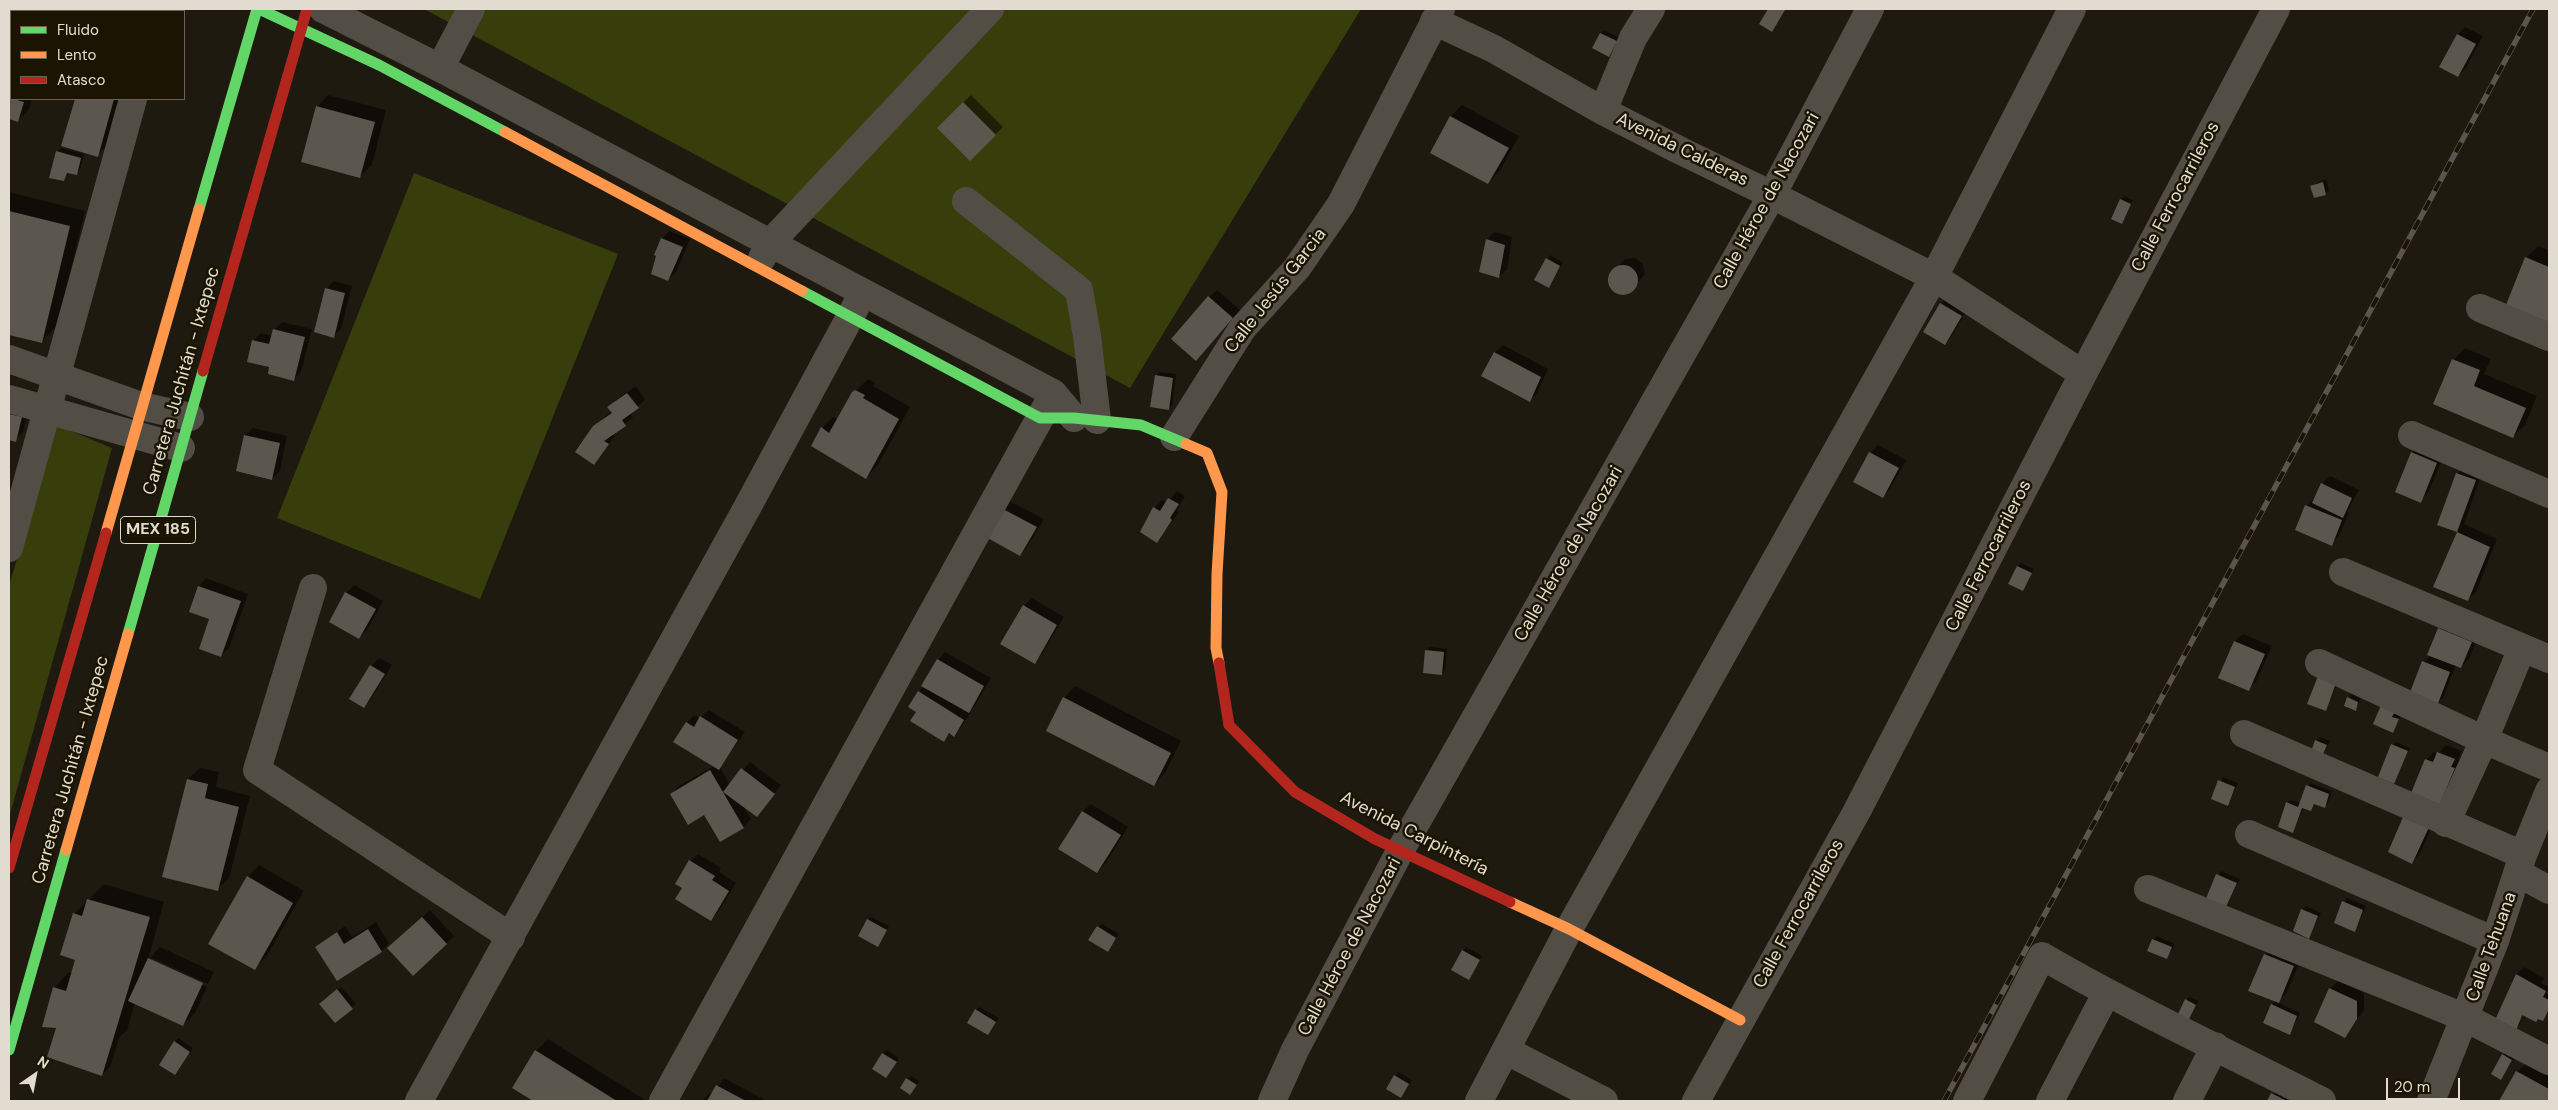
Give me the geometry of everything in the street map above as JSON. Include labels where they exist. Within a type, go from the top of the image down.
[{"type":"main road","points":[[258,9],[301,29],[384,53],[757,267],[1040,418],[1086,419],[1141,425],[1174,437]]},
{"type":"main road","name":"Carretera Juchitán - Ixtepec","points":[[9,868],[132,436],[258,9]]},
{"type":"main road","name":"Carretera Juchitán - Ixtepec","points":[[9,1050],[307,9]]},
{"type":"main road","name":"Avenida Carpintería","points":[[1174,437],[1207,452],[1222,492],[1217,574],[1216,648],[1229,724],[1295,792],[1400,851],[1568,929],[1740,1020]]},
{"type":"street","points":[[322,9],[384,53],[440,68],[1053,394],[1086,419]]},
{"type":"street","points":[[440,68],[471,9]]},
{"type":"street","points":[[757,267],[770,243],[990,9]]},
{"type":"street","points":[[1602,111],[1633,38],[1652,9]]},
{"type":"street","name":"Calle Héroe de Nacozari","points":[[1272,1101],[1295,1050],[1400,851],[1772,195],[1870,9]]},
{"type":"street","points":[[1479,1101],[1507,1051],[1568,929],[1934,277],[2072,9]]},
{"type":"street","name":"Calle Ferrocarrileros","points":[[1696,1101],[1857,811],[2083,374],[2276,9]]},
{"type":"street","name":"Avenida Calderas","points":[[1438,15],[1602,111],[1934,277],[2083,374]]},
{"type":"street","name":"Calle Jesús Garcia","points":[[1174,437],[1242,329],[1297,268],[1341,204],[1438,15]]},
{"type":"street","points":[[9,548],[133,100]]},
{"type":"street","points":[[966,201],[1078,290],[1087,336],[1086,419]]},
{"type":"street","points":[[419,1101],[748,506],[863,293]]},
{"type":"street","points":[[2480,308],[2549,337]]},
{"type":"street","points":[[9,359],[141,406],[190,417]]},
{"type":"street","points":[[663,1101],[1053,394]]},
{"type":"street","points":[[9,399],[48,409],[132,436],[181,448]]},
{"type":"street","points":[[2412,435],[2549,494]]},
{"type":"street","points":[[2343,572],[2549,660]]},
{"type":"street","points":[[313,588],[257,770],[511,937]]},
{"type":"street","points":[[2446,823],[2484,740],[2522,648]]},
{"type":"street","points":[[2320,664],[2549,768]]},
{"type":"street","points":[[2244,734],[2446,823],[2521,864],[2549,890]]},
{"type":"street","name":"Calle Tehuana","points":[[2431,1101],[2466,1018],[2549,791]]},
{"type":"street","points":[[2248,834],[2495,941]]},
{"type":"street","points":[[2148,889],[2466,1018],[2549,1060]]},
{"type":"street","points":[[1967,1101],[2042,956],[2106,994],[2215,1046],[2322,1101]]},
{"type":"street","points":[[2050,1101],[2106,994]]},
{"type":"street","points":[[2187,1101],[2215,1046]]},
{"type":"street","points":[[1507,1051],[1604,1101]]},
{"type":"green space","points":[[424,9],[1361,9],[1130,388]]},
{"type":"green space","points":[[414,173],[618,254],[480,599],[277,518]]},
{"type":"green space","points":[[56,425],[112,448],[9,818],[9,586]]},
{"type":"building","points":[[1768,9],[1785,10],[1772,32],[1759,24]]},
{"type":"building","points":[[1600,33],[1617,41],[1609,57],[1592,48]]},
{"type":"building","points":[[2457,34],[2476,44],[2458,77],[2439,67]]},
{"type":"building","points":[[9,98],[10,100],[24,102],[18,122],[9,119]]},
{"type":"building","points":[[75,100],[114,100],[98,157],[61,146]]},
{"type":"building","points":[[963,102],[996,135],[970,161],[937,128]]},
{"type":"building","points":[[316,106],[375,122],[360,178],[301,162]]},
{"type":"building","points":[[1450,116],[1509,148],[1488,184],[1430,153]]},
{"type":"building","points":[[56,151],[81,158],[77,175],[67,173],[64,181],[49,178]]},
{"type":"building","points":[[2323,182],[2326,195],[2314,198],[2310,186]]},
{"type":"building","points":[[2120,199],[2131,204],[2122,224],[2111,219]]},
{"type":"building","points":[[9,211],[70,226],[42,343],[9,335]]},
{"type":"building","points":[[661,238],[683,247],[668,281],[651,274],[656,256],[654,255]]},
{"type":"building","points":[[1486,239],[1505,245],[1499,278],[1479,272]]},
{"type":"building","points":[[2525,257],[2549,267],[2549,329],[2504,310]]},
{"type":"building","points":[[1546,258],[1560,266],[1549,288],[1534,280]]},
{"type":"building","points":[[1623,265],[1634,269],[1638,280],[1634,291],[1623,295],[1612,291],[1608,280],[1612,269]]},
{"type":"building","points":[[325,288],[345,293],[334,338],[314,332]]},
{"type":"building","points":[[1208,296],[1233,318],[1196,361],[1171,339]]},
{"type":"building","points":[[1940,303],[1962,316],[1945,345],[1923,332]]},
{"type":"building","points":[[273,329],[305,337],[294,381],[268,374],[269,367],[247,362],[252,340],[269,344]]},
{"type":"building","points":[[1494,352],[1541,377],[1530,402],[1481,376]]},
{"type":"building","points":[[2452,359],[2480,370],[2474,386],[2526,408],[2513,438],[2433,404]]},
{"type":"building","points":[[1155,375],[1173,378],[1169,410],[1150,407]]},
{"type":"building","points":[[855,390],[865,395],[863,398],[899,419],[866,479],[811,446],[821,427],[829,433],[852,392]]},
{"type":"building","points":[[627,393],[639,408],[622,420],[626,426],[604,441],[609,444],[594,465],[575,452],[593,426],[612,413],[607,407]]},
{"type":"building","points":[[9,414],[22,417],[16,442],[9,440]]},
{"type":"building","points":[[244,435],[280,443],[272,480],[236,471]]},
{"type":"building","points":[[1869,452],[1899,468],[1883,498],[1853,482]]},
{"type":"building","points":[[2411,452],[2437,463],[2421,503],[2395,492]]},
{"type":"building","points":[[2456,473],[2476,480],[2457,532],[2437,525]]},
{"type":"building","points":[[2321,483],[2352,498],[2343,518],[2312,503]]},
{"type":"building","points":[[1168,498],[1179,504],[1170,518],[1172,520],[1157,543],[1140,532],[1153,507],[1160,511]]},
{"type":"building","points":[[2305,505],[2342,520],[2332,546],[2295,530]]},
{"type":"building","points":[[1001,508],[1037,527],[1020,556],[984,536]]},
{"type":"building","points":[[2457,532],[2490,547],[2468,601],[2433,587]]},
{"type":"building","points":[[2017,566],[2032,573],[2023,591],[2008,584]]},
{"type":"building","points":[[198,586],[241,601],[221,657],[199,649],[209,619],[189,612]]},
{"type":"building","points":[[345,592],[376,609],[359,639],[329,622]]},
{"type":"building","points":[[1023,605],[1057,625],[1035,664],[1000,644]]},
{"type":"building","points":[[2438,628],[2472,642],[2461,668],[2427,655]]},
{"type":"building","points":[[2234,641],[2265,654],[2249,691],[2218,678]]},
{"type":"building","points":[[1425,650],[1444,652],[1442,675],[1423,673]]},
{"type":"building","points":[[937,659],[984,686],[969,713],[921,686]]},
{"type":"building","points":[[2422,661],[2450,672],[2437,706],[2409,695]]},
{"type":"building","points":[[370,665],[385,674],[364,708],[349,699]]},
{"type":"building","points":[[2318,676],[2336,683],[2326,711],[2307,704]]},
{"type":"building","points":[[918,691],[964,720],[954,737],[949,733],[944,742],[910,721],[916,712],[908,707]]},
{"type":"building","points":[[1063,697],[1171,753],[1154,786],[1046,731]]},
{"type":"building","points":[[2347,697],[2358,702],[2356,711],[2344,706]]},
{"type":"building","points":[[2381,705],[2395,711],[2392,717],[2399,719],[2393,733],[2373,724]]},
{"type":"building","points":[[700,716],[738,740],[719,770],[673,742],[686,722],[694,727]]},
{"type":"building","points":[[2315,740],[2327,745],[2321,759],[2310,755]]},
{"type":"building","points":[[2391,744],[2408,751],[2394,784],[2378,777]]},
{"type":"building","points":[[2437,752],[2455,759],[2451,767],[2455,768],[2439,806],[2411,793],[2425,759],[2433,762]]},
{"type":"building","points":[[741,768],[775,794],[757,817],[723,792]]},
{"type":"building","points":[[710,770],[744,828],[720,842],[704,815],[688,825],[670,794]]},
{"type":"building","points":[[187,779],[208,784],[205,798],[239,807],[218,891],[162,877]]},
{"type":"building","points":[[2218,780],[2235,787],[2228,806],[2211,799]]},
{"type":"building","points":[[2306,785],[2329,794],[2325,808],[2314,804],[2311,811],[2302,808],[2293,833],[2278,827],[2286,802],[2298,807]]},
{"type":"building","points":[[2406,810],[2431,823],[2412,864],[2388,852]]},
{"type":"building","points":[[1082,811],[1121,835],[1097,873],[1058,849]]},
{"type":"building","points":[[689,860],[715,876],[712,880],[729,891],[711,921],[675,899],[682,888],[675,884]]},
{"type":"building","points":[[2216,874],[2237,883],[2225,909],[2205,901]]},
{"type":"building","points":[[247,876],[293,903],[255,970],[208,944]]},
{"type":"building","points":[[87,899],[150,917],[102,1076],[47,1057],[56,1028],[42,1027],[53,987],[66,991],[75,960],[60,955],[73,913],[82,916]]},
{"type":"building","points":[[2342,901],[2363,910],[2355,932],[2334,923]]},
{"type":"building","points":[[2301,909],[2318,916],[2309,939],[2293,931]]},
{"type":"building","points":[[422,917],[447,944],[413,976],[387,948]]},
{"type":"building","points":[[867,919],[887,930],[878,947],[858,936]]},
{"type":"building","points":[[1097,926],[1116,938],[1108,952],[1088,940]]},
{"type":"building","points":[[368,929],[382,952],[337,981],[315,947],[337,932],[344,944]]},
{"type":"building","points":[[2152,939],[2172,947],[2167,959],[2147,951]]},
{"type":"building","points":[[1462,950],[1480,960],[1469,980],[1451,970]]},
{"type":"building","points":[[2264,954],[2294,966],[2279,1003],[2248,991]]},
{"type":"building","points":[[148,958],[203,983],[183,1026],[128,1001]]},
{"type":"building","points":[[2516,974],[2546,991],[2543,997],[2549,1000],[2549,1009],[2543,1021],[2538,1019],[2536,1022],[2522,1015],[2516,1031],[2495,1020]]},
{"type":"building","points":[[2329,988],[2357,1001],[2357,1019],[2345,1038],[2314,1022]]},
{"type":"building","points":[[337,989],[353,1009],[335,1023],[319,1004]]},
{"type":"building","points":[[2185,999],[2196,1005],[2189,1019],[2178,1014]]},
{"type":"building","points":[[2271,1004],[2297,1016],[2290,1035],[2263,1023]]},
{"type":"building","points":[[975,1009],[996,1022],[988,1035],[967,1023]]},
{"type":"building","points":[[174,1041],[190,1052],[175,1075],[159,1065]]},
{"type":"building","points":[[535,1050],[617,1101],[533,1101],[512,1088]]},
{"type":"building","points":[[882,1053],[897,1062],[886,1078],[872,1069]]},
{"type":"building","points":[[2502,1054],[2512,1060],[2501,1080],[2491,1074]]},
{"type":"building","points":[[2516,1071],[2549,1089],[2549,1101],[2499,1101]]},
{"type":"building","points":[[1394,1075],[1409,1084],[1401,1098],[1386,1089]]},
{"type":"building","points":[[906,1078],[917,1085],[910,1095],[900,1088]]},
{"type":"building","points":[[716,1085],[746,1101],[707,1101]]},
{"type":"building","points":[[2271,1093],[2287,1101],[2267,1101]]},
{"type":"railway","points":[[1944,1101],[2533,9]]},
{"type":"traffic: fast","points":[[199,209],[257,9]]},
{"type":"traffic: fast","points":[[259,9],[379,65],[505,132]]},
{"type":"traffic: fast","points":[[802,291],[1040,418],[1074,418],[1141,425],[1186,444]]},
{"type":"traffic: fast","points":[[128,634],[203,371]]},
{"type":"traffic: fast","points":[[9,1050],[66,850]]},
{"type":"traffic: slow","points":[[505,132],[802,291]]},
{"type":"traffic: slow","points":[[106,533],[199,209]]},
{"type":"traffic: slow","points":[[1186,444],[1207,453],[1222,492],[1217,574],[1216,648],[1219,663]]},
{"type":"traffic: slow","points":[[66,850],[128,634]]},
{"type":"traffic: slow","points":[[1510,902],[1569,929],[1740,1020]]},
{"type":"traffic: jam","points":[[203,371],[307,9]]},
{"type":"traffic: jam","points":[[9,868],[106,533]]},
{"type":"traffic: jam","points":[[1219,663],[1229,725],[1295,792],[1375,839],[1510,902]]}]
